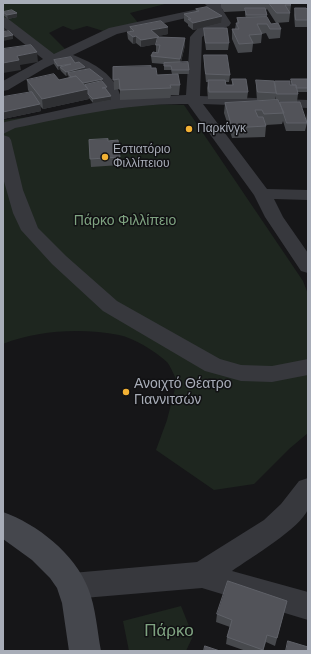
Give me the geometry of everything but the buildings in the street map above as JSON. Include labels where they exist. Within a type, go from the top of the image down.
[{"type":"street","points":[[3,87],[56,57],[113,32],[201,12],[213,5],[232,3]]},
{"type":"street","points":[[213,5],[225,23],[221,26],[200,32],[196,37],[194,101],[262,194],[274,217],[308,267]]},
{"type":"street","points":[[3,22],[56,57],[76,61],[96,73],[110,86],[115,104]]},
{"type":"street","points":[[3,129],[10,124],[115,104],[139,101],[308,104]]},
{"type":"street","points":[[3,140],[14,190],[30,230],[59,260],[110,306],[213,365],[241,372],[272,374],[308,367]]},
{"type":"street","points":[[262,194],[308,195]]},
{"type":"street","points":[[202,575],[273,528],[290,512],[308,489]]},
{"type":"street","points":[[3,524],[52,558],[72,586],[78,605],[85,651]]},
{"type":"street","points":[[72,586],[202,575],[308,606]]},
{"type":"green space","points":[[3,3],[169,3],[130,13],[140,25],[110,33],[87,26],[73,30],[63,26],[49,33],[68,52],[52,59],[3,21]]},
{"type":"green space","name":"Πάρκο Φιλλίπειο","points":[[141,104],[184,105],[303,281],[308,294],[308,433],[289,449],[254,484],[214,490],[156,450],[167,420],[177,381],[167,362],[144,346],[119,335],[90,331],[45,333],[17,339],[3,344],[3,120]]},
{"type":"green space","name":"Πάρκο","points":[[181,606],[193,636],[186,651],[129,651],[123,621]]},
{"type":"place","name":"Παρκίνγκ","points":[[189,129]]},
{"type":"place","name":"Εστιατόριο Φιλλίπειου","points":[[105,157]]},
{"type":"place","name":"Ανοιχτό Θέατρο Γιαννιτσών","points":[[126,392]]}]
